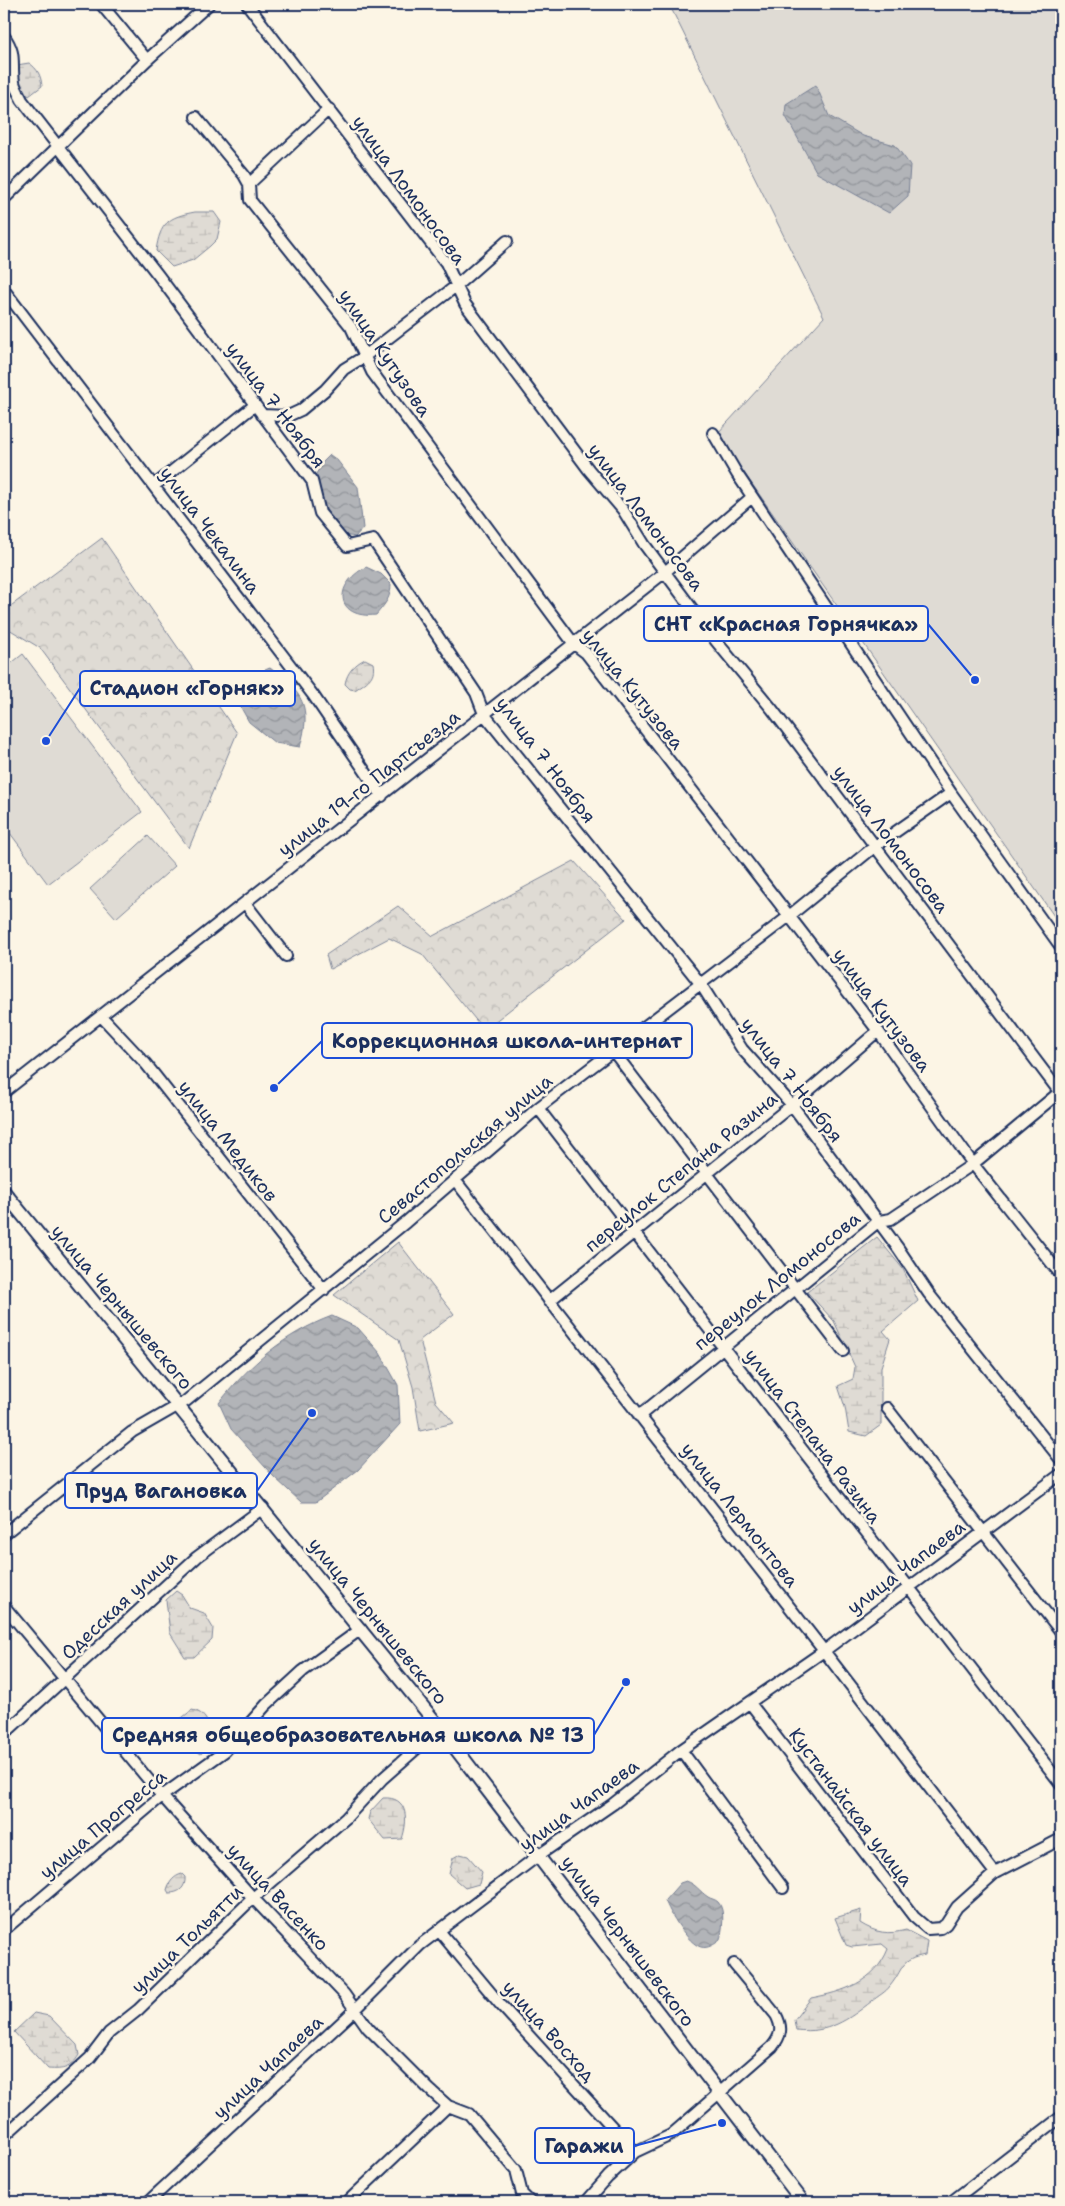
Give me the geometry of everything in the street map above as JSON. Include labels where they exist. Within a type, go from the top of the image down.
[{"type":"street","points":[[101,4],[147,60]]},
{"type":"street","points":[[4,199],[147,60],[209,4]]},
{"type":"street","name":"улица Ломоносова","points":[[247,4],[446,263],[465,304],[589,470],[623,510],[644,544],[716,641],[772,709],[874,848],[1061,1093]]},
{"type":"street","name":"улица 7 Ноября","points":[[4,36],[11,45],[14,56],[14,84],[22,100],[60,146],[312,481],[320,513],[347,546],[372,540],[476,693],[484,714],[700,983],[742,1049],[792,1105],[878,1221],[929,1294],[1061,1460]]},
{"type":"street","points":[[249,184],[329,109]]},
{"type":"street","name":"улица Кутузова","points":[[196,117],[244,175],[249,184],[250,200],[351,327],[372,372],[574,644],[586,653],[878,1032],[973,1164],[1061,1275]]},
{"type":"street","points":[[262,415],[288,416],[301,410],[325,390],[344,369],[365,356],[456,286],[507,242]]},
{"type":"street","name":"улица Чекалина","points":[[4,290],[313,695],[382,796]]},
{"type":"street","points":[[154,486],[254,405]]},
{"type":"street","points":[[712,433],[752,497],[951,793],[1061,947]]},
{"type":"street","name":"улица 19-го Партсъезда","points":[[4,1092],[665,572],[752,497]]},
{"type":"street","name":"Севастопольская улица","points":[[4,1534],[132,1432],[180,1406],[324,1290],[538,1108],[788,917],[874,848],[951,793]]},
{"type":"street","points":[[244,903],[286,956]]},
{"type":"street","name":"улица Медиков","points":[[101,1016],[146,1064],[324,1290]]},
{"type":"street","name":"переулок Степана Разина","points":[[549,1301],[792,1105],[878,1032]]},
{"type":"street","points":[[613,1050],[843,1351]]},
{"type":"street","name":"переулок Ломоносова","points":[[639,1416],[878,1221],[891,1220],[973,1164],[1061,1093]]},
{"type":"street","name":"улица Степана Разина","points":[[538,1108],[1061,1784]]},
{"type":"street","name":"улица Лермонтова","points":[[455,1180],[824,1651],[995,1873]]},
{"type":"street","name":"улица Чернышевского","points":[[4,1192],[263,1508],[440,1728],[803,2202]]},
{"type":"street","points":[[887,1408],[1061,1632]]},
{"type":"street","name":"улица Чапаева","points":[[148,2202],[356,2009],[420,1945],[440,1932],[539,1855],[613,1804],[680,1750],[824,1651],[1061,1474]]},
{"type":"street","name":"Одесская улица","points":[[4,1734],[197,1558],[263,1508]]},
{"type":"street","name":"улица Васенко","points":[[4,1606],[66,1678],[162,1796],[356,2009],[368,2028],[448,2106],[469,2114],[516,2170],[522,2194],[530,2202]]},
{"type":"street","name":"улица Прогресса","points":[[4,1930],[162,1796],[225,1751],[266,1705],[296,1678],[361,1629]]},
{"type":"street","name":"Кустанайская улица","points":[[750,1703],[914,1917],[928,1929],[936,1930],[946,1924],[957,1907],[995,1873]]},
{"type":"street","name":"улица Тольятти","points":[[4,2136],[90,2058],[109,2033],[138,2010],[253,1898],[346,1818],[382,1780],[440,1728]]},
{"type":"street","points":[[680,1750],[783,1888]]},
{"type":"street","points":[[995,1873],[1061,1839]]},
{"type":"street","name":"улица Восход","points":[[440,1932],[500,2004],[636,2152]]},
{"type":"street","points":[[586,2202],[636,2152],[671,2135],[772,2047],[781,2033],[781,2024],[776,2015],[734,1964]]},
{"type":"street","points":[[347,2202],[448,2106]]},
{"type":"street","points":[[951,2202],[1061,2117]]},
{"type":"green space","points":[[669,4],[1061,4],[1061,926],[717,434],[824,317]]},
{"type":"green space","points":[[29,63],[38,73],[42,86],[29,96],[20,90],[17,65]]},
{"type":"green space","points":[[4,83],[9,89],[11,99],[4,108]]},
{"type":"green space","points":[[195,212],[214,212],[221,222],[217,239],[193,260],[172,267],[156,251],[160,234],[172,219]]},
{"type":"green space","points":[[102,538],[237,733],[189,848],[40,648],[4,626],[4,611]]},
{"type":"green space","points":[[23,654],[142,812],[48,884],[4,825],[4,669]]},
{"type":"green space","points":[[365,659],[373,663],[372,676],[355,690],[350,689],[345,684],[350,672],[358,663]]},
{"type":"green space","points":[[148,836],[175,866],[116,918],[90,889]]},
{"type":"green space","points":[[574,861],[626,919],[484,1030],[422,954],[389,938],[330,969],[326,955],[398,906],[433,936]]},
{"type":"green space","points":[[877,1237],[903,1269],[918,1301],[883,1331],[890,1339],[881,1367],[881,1425],[866,1436],[849,1432],[845,1407],[838,1386],[853,1379],[855,1367],[834,1321],[807,1292]]},
{"type":"green space","points":[[398,1242],[454,1314],[420,1340],[436,1402],[454,1423],[420,1431],[413,1387],[399,1340],[334,1295]]},
{"type":"green space","points":[[176,1591],[182,1595],[190,1608],[204,1613],[213,1628],[212,1640],[194,1657],[185,1657],[170,1633],[166,1600]]},
{"type":"green space","points":[[192,1710],[197,1711],[204,1717],[211,1733],[212,1738],[201,1754],[191,1747],[174,1724]]},
{"type":"green space","points":[[383,1798],[392,1798],[402,1805],[405,1825],[402,1839],[385,1840],[368,1819],[370,1812]]},
{"type":"green space","points":[[460,1854],[468,1856],[482,1872],[479,1884],[465,1888],[449,1874],[453,1858]]},
{"type":"green space","points":[[182,1874],[185,1877],[183,1887],[179,1891],[169,1893],[167,1890],[171,1882]]},
{"type":"green space","points":[[861,1910],[860,1923],[871,1929],[888,1933],[906,1930],[927,1941],[925,1955],[906,1963],[886,1990],[846,2020],[818,2030],[796,2030],[794,2020],[811,1998],[846,1989],[857,1984],[875,1970],[888,1949],[882,1944],[852,1947],[846,1945],[835,1918]]},
{"type":"green space","points":[[34,2013],[49,2016],[77,2045],[79,2055],[66,2068],[48,2069],[14,2032]]},
{"type":"water","points":[[816,85],[829,116],[863,136],[895,145],[910,165],[908,196],[889,213],[817,173],[785,115],[786,104]]},
{"type":"water","points":[[330,455],[337,460],[358,487],[363,528],[355,537],[344,535],[338,530],[329,516],[319,490],[315,476],[322,463]]},
{"type":"water","points":[[366,567],[381,574],[391,584],[389,597],[376,615],[363,615],[353,612],[346,606],[343,599],[348,583],[355,574]]},
{"type":"water","points":[[270,668],[290,685],[302,702],[305,721],[300,747],[275,743],[249,722],[239,704],[243,691],[249,681]]},
{"type":"water","points":[[332,1316],[358,1328],[380,1353],[398,1385],[400,1424],[358,1470],[316,1502],[301,1502],[274,1477],[231,1429],[219,1403],[243,1375],[283,1341]]},
{"type":"water","points":[[686,1881],[708,1897],[717,1901],[722,1910],[723,1921],[720,1940],[709,1947],[701,1947],[690,1940],[670,1912],[665,1900],[680,1883]]},
{"type":"place","name":"СНТ «Красная Горнячка»","points":[[975,680]]},
{"type":"place","name":"Стадион «Горняк»","points":[[46,741]]},
{"type":"place","name":"Коррекционная школа-интернат","points":[[274,1088]]},
{"type":"place","name":"Пруд Вагановка","points":[[312,1413]]},
{"type":"place","name":"Средняя общеобразовательная школа № 13","points":[[626,1682]]},
{"type":"place","name":"Гаражи","points":[[722,2123]]}]
